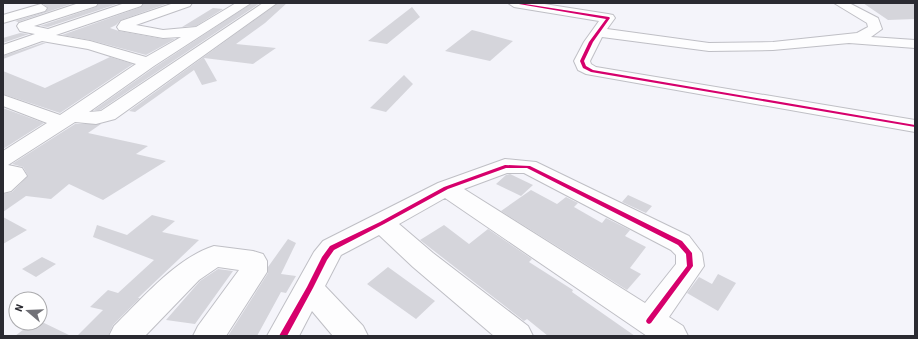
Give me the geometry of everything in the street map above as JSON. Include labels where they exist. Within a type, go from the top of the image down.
[{"type":"street","points":[[3,19],[59,3]]},
{"type":"street","points":[[92,3],[29,23],[24,26],[25,28],[45,35],[90,45],[148,63]]},
{"type":"street","points":[[3,50],[138,3]]},
{"type":"street","points":[[186,3],[126,24],[124,27],[163,34],[200,30]]},
{"type":"street","points":[[226,3],[244,4]]},
{"type":"street","points":[[3,100],[66,119],[103,117],[271,3]]},
{"type":"street","points":[[514,3],[607,18],[709,47],[773,46],[849,39],[862,36],[875,29],[873,21],[840,3]]},
{"type":"street","points":[[3,160],[148,63],[244,4]]},
{"type":"street","points":[[607,18],[582,61],[584,67],[592,70],[915,126]]},
{"type":"street","points":[[849,39],[915,44]]},
{"type":"street","points":[[283,336],[310,288],[324,259],[332,248],[446,188],[505,166],[528,167],[680,243],[689,253],[690,266],[649,321]]},
{"type":"street","points":[[3,171],[14,173],[16,176],[3,186]]},
{"type":"street","points":[[446,188],[672,336]]},
{"type":"street","points":[[382,223],[423,260],[517,336]]},
{"type":"street","points":[[125,336],[189,272],[214,256],[253,261],[253,272],[209,336]]},
{"type":"street","points":[[310,288],[352,336]]},
{"type":"building","points":[[42,3],[74,3],[18,22],[15,21],[45,12],[48,8]]},
{"type":"building","points":[[99,3],[120,3],[48,27],[40,26],[96,7]]},
{"type":"building","points":[[144,3],[169,3],[121,20],[110,28],[163,39],[175,39],[146,55],[90,40],[62,35],[141,7]]},
{"type":"building","points":[[252,3],[260,3],[100,110],[94,110],[155,67]]},
{"type":"building","points":[[278,3],[287,3],[265,23],[236,44],[276,48],[253,64],[204,58],[217,81],[202,85],[194,70],[135,112],[129,111]]},
{"type":"building","points":[[863,3],[915,3],[915,19],[888,20]]},
{"type":"building","points":[[412,7],[420,17],[387,44],[368,41]]},
{"type":"building","points":[[213,8],[223,9],[196,26],[182,27]]},
{"type":"building","points":[[472,30],[513,41],[490,61],[445,51]]},
{"type":"building","points":[[20,33],[29,34],[3,43],[3,38]]},
{"type":"building","points":[[46,43],[3,59],[3,56]]},
{"type":"building","points":[[110,57],[133,64],[60,113],[3,94],[3,71],[45,88]]},
{"type":"building","points":[[404,75],[413,84],[386,112],[370,108]]},
{"type":"building","points":[[3,108],[44,123],[3,149]]},
{"type":"building","points":[[75,124],[101,124],[88,133],[148,146],[136,154],[166,161],[103,200],[69,184],[51,199],[26,196],[3,212],[3,194],[12,192],[28,176],[23,167],[12,164]]},
{"type":"building","points":[[510,174],[533,185],[521,196],[496,184],[506,175]]},
{"type":"building","points":[[531,190],[557,204],[566,197],[578,203],[574,207],[602,223],[606,218],[630,230],[625,236],[646,247],[630,268],[641,274],[627,290],[501,211]]},
{"type":"building","points":[[628,195],[652,206],[646,213],[622,202]]},
{"type":"building","points":[[152,215],[175,221],[162,232],[199,240],[138,298],[140,298],[113,325],[108,336],[77,336],[103,310],[90,307],[108,290],[118,293],[154,260],[93,237],[97,225],[127,235]]},
{"type":"building","points":[[3,217],[27,230],[3,244]]},
{"type":"building","points":[[444,225],[469,244],[488,229],[532,259],[529,262],[573,290],[572,292],[635,336],[548,336],[527,319],[524,321],[420,240]]},
{"type":"building","points":[[288,239],[296,243],[281,274],[296,276],[286,293],[281,292],[257,336],[228,336],[268,273],[268,267]]},
{"type":"building","points":[[42,257],[56,264],[36,277],[22,269]]},
{"type":"building","points":[[388,267],[435,301],[416,319],[367,284]]},
{"type":"building","points":[[218,269],[233,271],[195,324],[166,320],[200,281]]},
{"type":"building","points":[[718,274],[736,283],[718,311],[687,293],[699,277],[712,284]]},
{"type":"building","points":[[48,325],[71,336],[15,336],[22,331],[48,331]]},
{"type":"cycle path","points":[[514,3],[608,18],[591,42],[582,61],[584,67],[592,71],[915,126]]},
{"type":"cycle path","points":[[283,336],[310,288],[324,259],[332,248],[446,188],[505,166],[528,167],[680,243],[689,253],[690,266],[649,321]]}]
